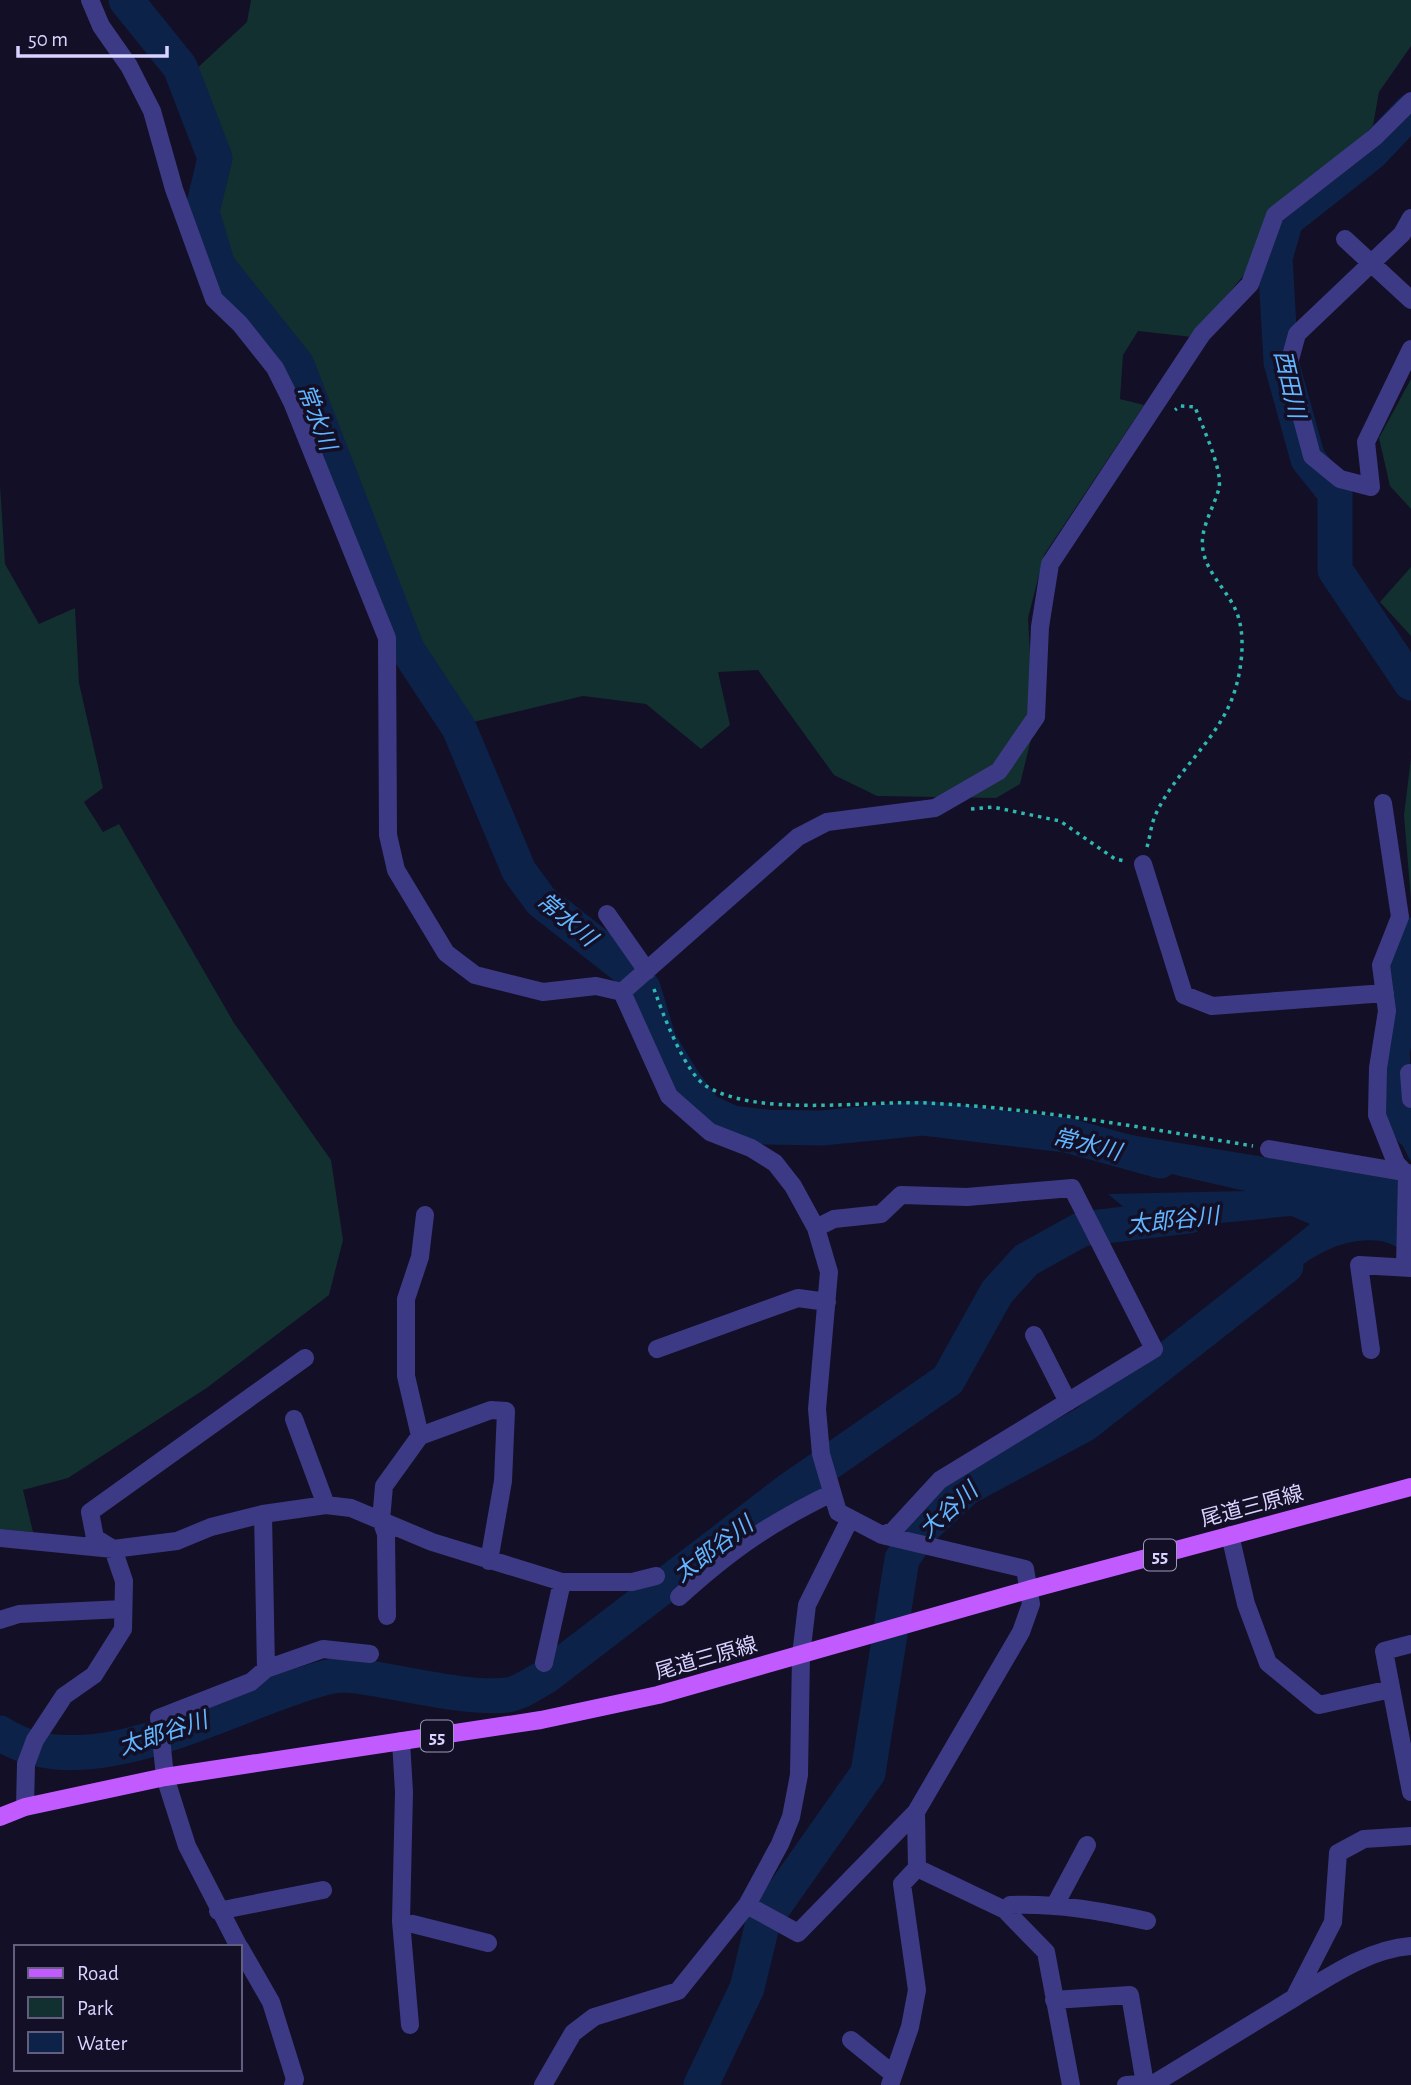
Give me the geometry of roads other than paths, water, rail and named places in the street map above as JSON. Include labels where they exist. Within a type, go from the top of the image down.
[{"type":"main road","name":"尾道三原線","points":[[0,1817],[25,1808],[165,1777],[541,1720],[658,1695],[1031,1589],[1411,1487]]},
{"type":"street","points":[[90,0],[101,26],[129,66],[152,111],[174,189],[214,299],[240,324],[275,368],[292,402],[387,638],[388,835],[396,870],[446,953],[474,975],[543,992],[596,986],[622,992]]},
{"type":"street","points":[[622,992],[798,837],[827,822],[935,808],[999,771],[1036,717],[1040,627],[1049,564],[1202,334],[1250,284],[1275,215],[1375,136],[1411,101]]},
{"type":"street","points":[[1411,218],[1402,234],[1297,334],[1288,367],[1311,457],[1340,479],[1371,487],[1366,442],[1411,349]]},
{"type":"street","points":[[1345,239],[1411,300]]},
{"type":"street","points":[[1383,803],[1400,917],[1381,965],[1387,1011],[1378,1068],[1377,1115],[1396,1163],[1409,1174]]},
{"type":"street","points":[[1143,864],[1184,995],[1212,1006],[1385,993]]},
{"type":"street","points":[[607,914],[647,971]]},
{"type":"street","points":[[622,992],[669,1096],[709,1132],[751,1148],[775,1163],[793,1186],[816,1228],[829,1272],[817,1409],[821,1454],[838,1513],[882,1535],[938,1546],[1024,1569],[1031,1589],[1031,1604],[1021,1632],[916,1812],[798,1933],[747,1905]]},
{"type":"street","points":[[1409,1073],[1411,1099]]},
{"type":"street","points":[[1269,1149],[1409,1174]]},
{"type":"street","points":[[1371,1350],[1359,1265],[1408,1268],[1409,1174]]},
{"type":"street","points":[[816,1228],[834,1219],[881,1214],[901,1195],[967,1197],[1072,1188],[1154,1349],[940,1480],[893,1531],[882,1535]]},
{"type":"street","points":[[420,1436],[406,1376],[407,1299],[420,1257],[425,1215]]},
{"type":"street","points":[[657,1349],[798,1298],[827,1301]]},
{"type":"street","points":[[1034,1335],[1068,1402]]},
{"type":"street","points":[[25,1808],[26,1764],[35,1740],[64,1696],[94,1675],[124,1629],[124,1581],[113,1549],[95,1538],[90,1512],[305,1358]]},
{"type":"street","points":[[387,1616],[386,1534],[381,1520],[384,1486],[420,1436],[491,1410],[506,1411],[503,1481],[489,1561]]},
{"type":"street","points":[[294,1419],[326,1505]]},
{"type":"street","points":[[679,1597],[727,1554],[830,1487]]},
{"type":"street","points":[[0,1538],[113,1549],[177,1541],[211,1527],[263,1514],[326,1505],[351,1508],[489,1561],[562,1582],[632,1582],[656,1576]]},
{"type":"street","points":[[263,1514],[266,1669]]},
{"type":"street","points":[[542,2085],[573,2034],[594,2017],[678,1991],[747,1905],[791,1817],[799,1775],[801,1655],[807,1605],[850,1519]]},
{"type":"street","points":[[1230,1535],[1246,1604],[1268,1663],[1319,1705],[1391,1689]]},
{"type":"street","points":[[544,1663],[562,1582]]},
{"type":"street","points":[[0,1620],[19,1614],[123,1609]]},
{"type":"street","points":[[1411,1644],[1384,1651],[1411,1792]]},
{"type":"street","points":[[238,1945],[218,1911],[187,1846],[165,1777],[159,1718],[251,1682],[266,1669],[323,1648],[370,1654]]},
{"type":"street","points":[[401,1741],[404,1792],[401,1921],[410,2025]]},
{"type":"street","points":[[851,2040],[891,2079],[911,2027],[917,1990],[902,1884],[917,1868],[916,1812]]},
{"type":"street","points":[[1294,1998],[1333,1922],[1338,1853],[1364,1839],[1411,1836]]},
{"type":"street","points":[[1055,1905],[1087,1845]]},
{"type":"street","points":[[917,1868],[1005,1910],[1045,1952],[1071,2085]]},
{"type":"street","points":[[218,1911],[323,1890]]},
{"type":"street","points":[[1005,1910],[1010,1905],[1055,1905],[1087,1908],[1147,1921]]},
{"type":"street","points":[[401,1921],[488,1943]]},
{"type":"street","points":[[1126,2085],[1155,2083],[1333,1974],[1390,1947],[1411,1946]]},
{"type":"street","points":[[242,1952],[271,2003],[295,2080],[293,2085]]},
{"type":"street","points":[[1054,2000],[1130,1995],[1145,2084]]},
{"type":"water","points":[[1387,1051],[1403,1064],[1407,1097],[1411,1104],[1411,1161],[1398,1135],[1391,1108]]},
{"type":"water","points":[[1119,1133],[1368,1174],[1411,1177],[1411,1255],[1381,1241],[1346,1243],[1314,1257],[1256,1300],[1237,1283],[1310,1224],[1291,1216],[1151,1230],[1108,1194],[1245,1191],[1110,1160]]},
{"type":"waterway","name":"常水川","points":[[126,0],[180,67],[215,158],[202,212],[218,266],[297,365],[407,649],[459,728],[519,871],[541,901],[629,970],[643,988],[659,1041],[706,1111],[732,1123],[766,1127],[822,1128],[923,1118],[1066,1135],[1160,1161]]},
{"type":"waterway","name":"西田川","points":[[1411,111],[1371,153],[1286,220],[1275,258],[1281,362],[1308,459],[1335,493],[1335,570],[1411,683]]},
{"type":"waterway","name":"西田川","points":[[1411,935],[1406,951],[1408,1002],[1392,1050],[1395,1101],[1411,1130]]},
{"type":"waterway","name":"太郎谷川","points":[[0,1733],[36,1749],[76,1753],[119,1747],[163,1736],[291,1688],[335,1676],[348,1675],[477,1695],[516,1693],[545,1677],[788,1491],[948,1380],[997,1292],[1026,1260],[1082,1229],[1189,1216]]},
{"type":"waterway","name":"大谷川","points":[[701,2085],[747,1988],[763,1922],[868,1773],[902,1559],[923,1528],[966,1488],[1085,1424],[1286,1266]]}]
